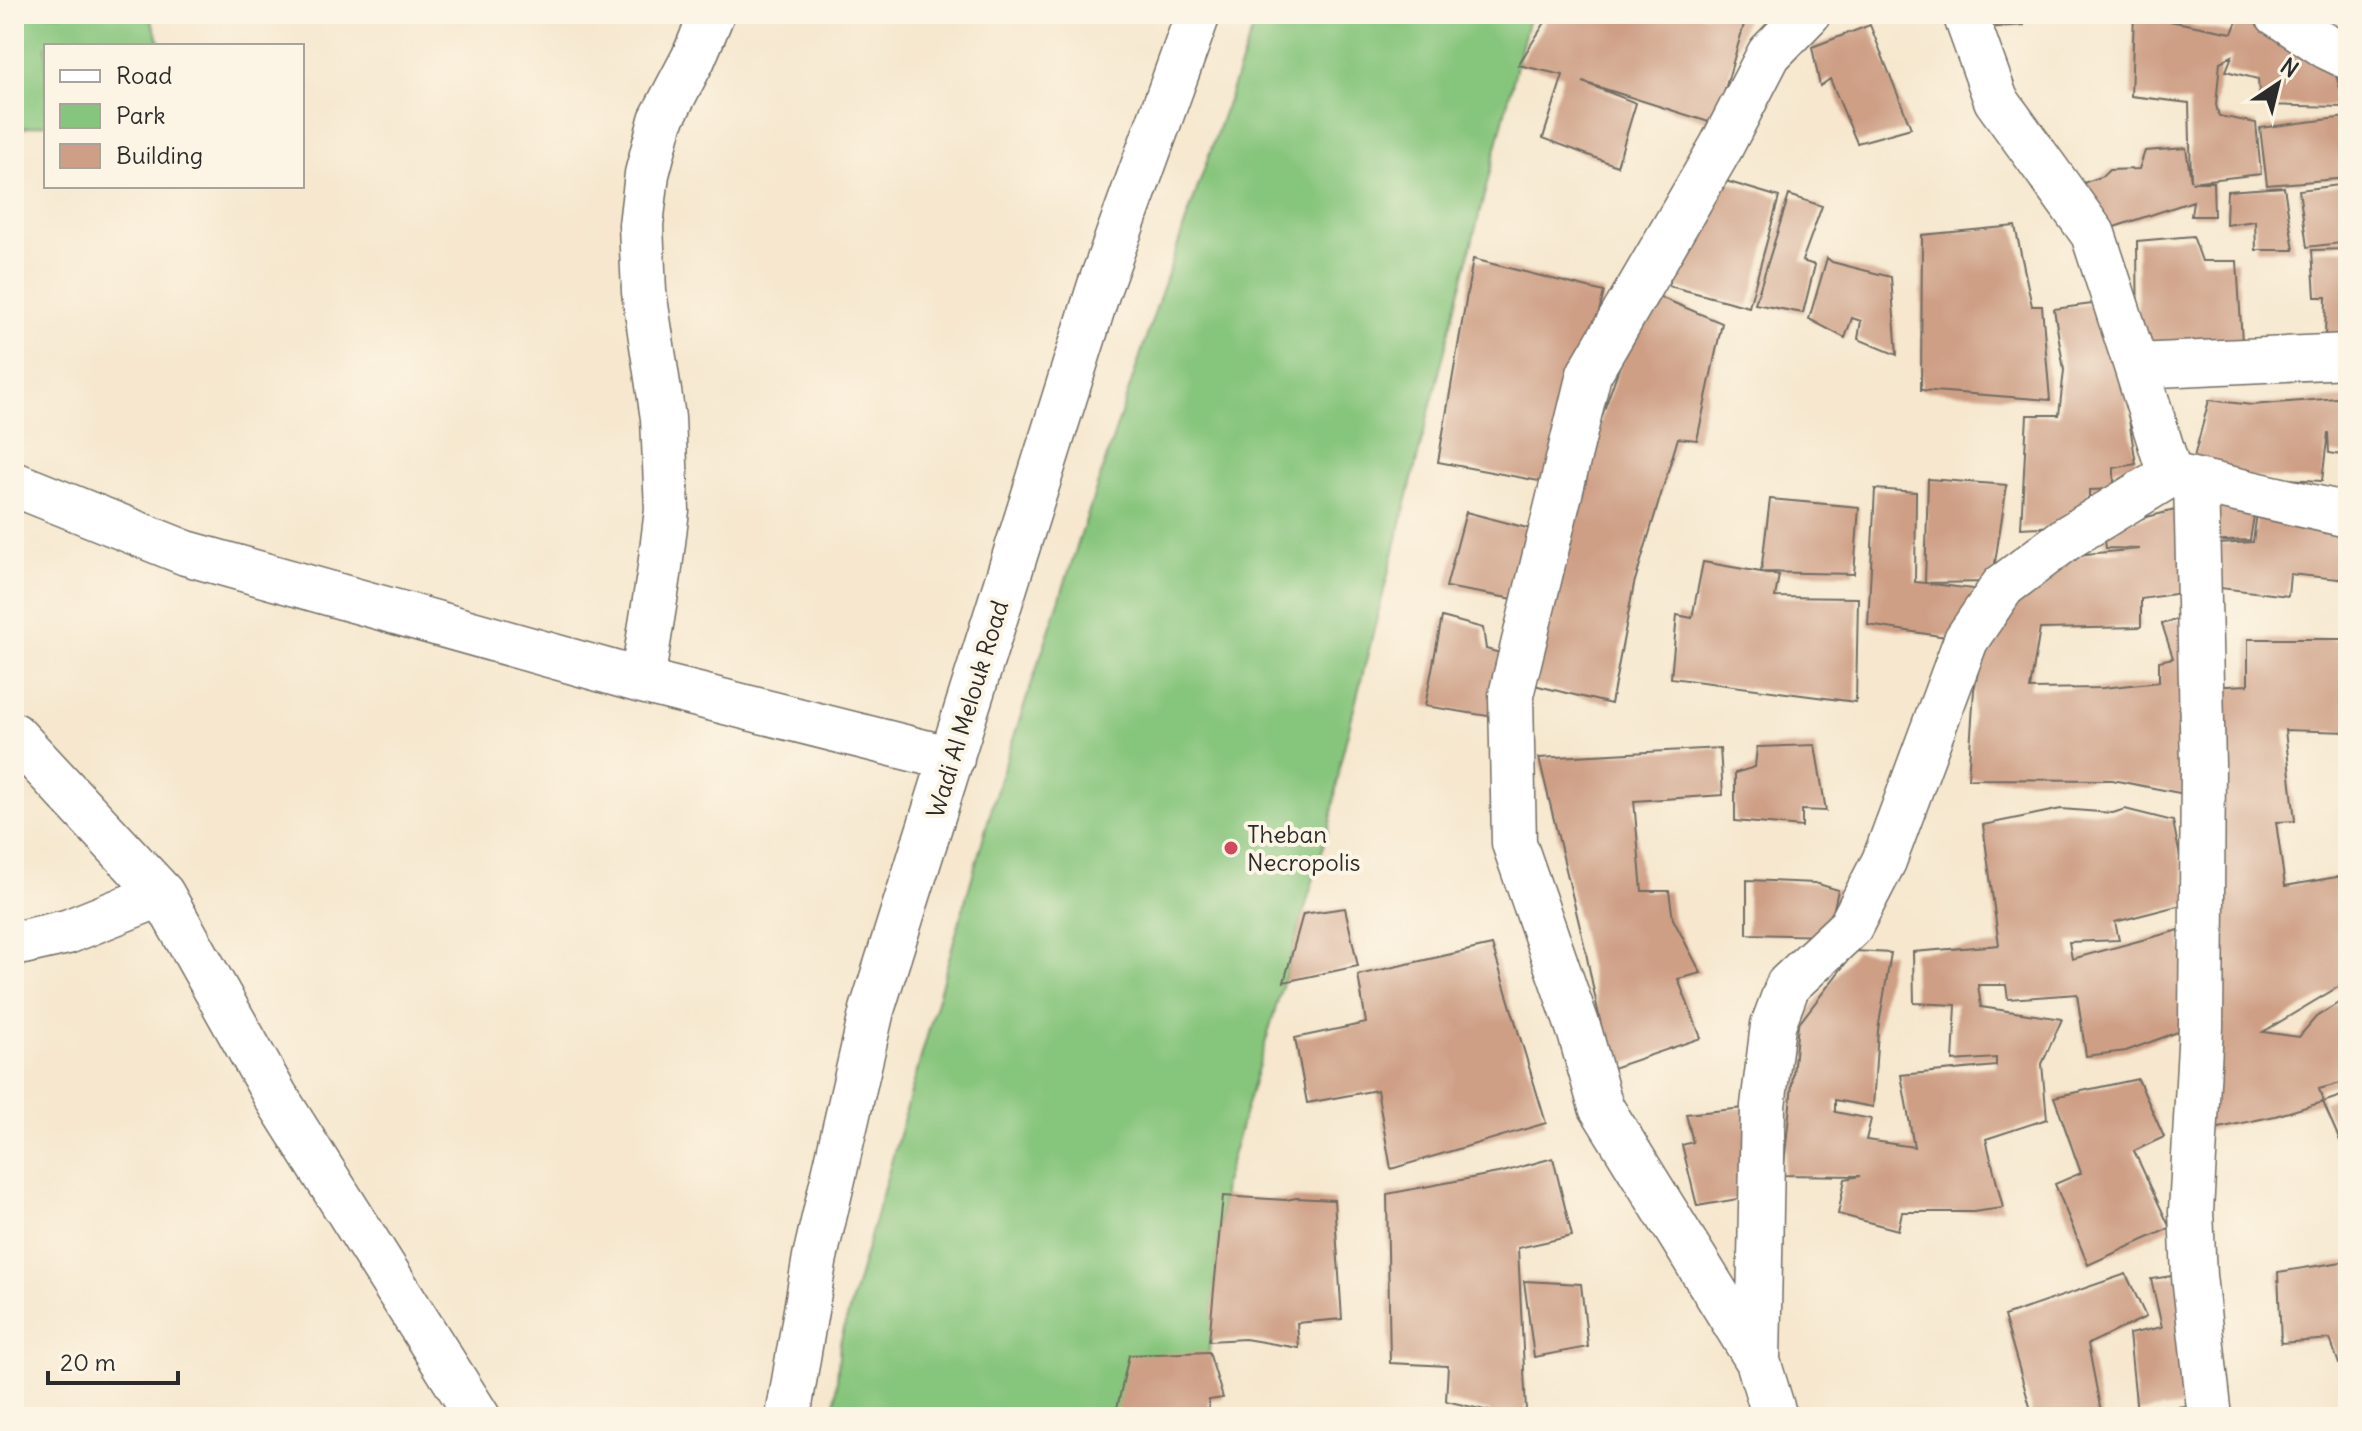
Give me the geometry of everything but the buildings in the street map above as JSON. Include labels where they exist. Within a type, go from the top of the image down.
[{"type":"street","points":[[642,681],[667,510],[663,418],[644,292],[641,225],[647,174],[661,120],[712,14]]},
{"type":"street","name":"Wadi Al Melouk Road","points":[[788,1417],[815,1257],[872,1010],[1099,288],[1198,14]]},
{"type":"street","points":[[1775,1417],[1758,1361],[1601,1107],[1580,1033],[1514,843],[1511,695],[1589,374],[1721,147],[1769,54],[1808,14]]},
{"type":"street","points":[[1965,14],[1996,100],[2093,234],[2136,366],[2183,478],[2203,764],[2202,1011],[2191,1212],[2194,1276],[2210,1417]]},
{"type":"street","points":[[2277,14],[2327,47],[2348,53]]},
{"type":"street","points":[[2136,366],[2348,356]]},
{"type":"street","points":[[1758,1361],[1763,1106],[1773,1025],[1788,985],[1850,927],[1884,861],[1966,640],[2003,586],[2067,538],[2183,478],[2348,515]]},
{"type":"street","points":[[14,484],[186,553],[642,681],[952,759]]},
{"type":"street","points":[[16,731],[162,894],[276,1097],[478,1417]]},
{"type":"street","points":[[14,944],[67,932],[162,894]]},
{"type":"green space","points":[[14,14],[148,14],[161,44],[44,44],[44,124],[14,130]]},
{"type":"green space","points":[[1258,14],[1530,14],[1341,760],[1331,820],[1224,1183],[1209,1352],[1115,1417],[834,1417],[840,1343],[999,782],[1159,299]]},
{"type":"place","name":"Theban Necropolis","points":[[1231,848]]}]
